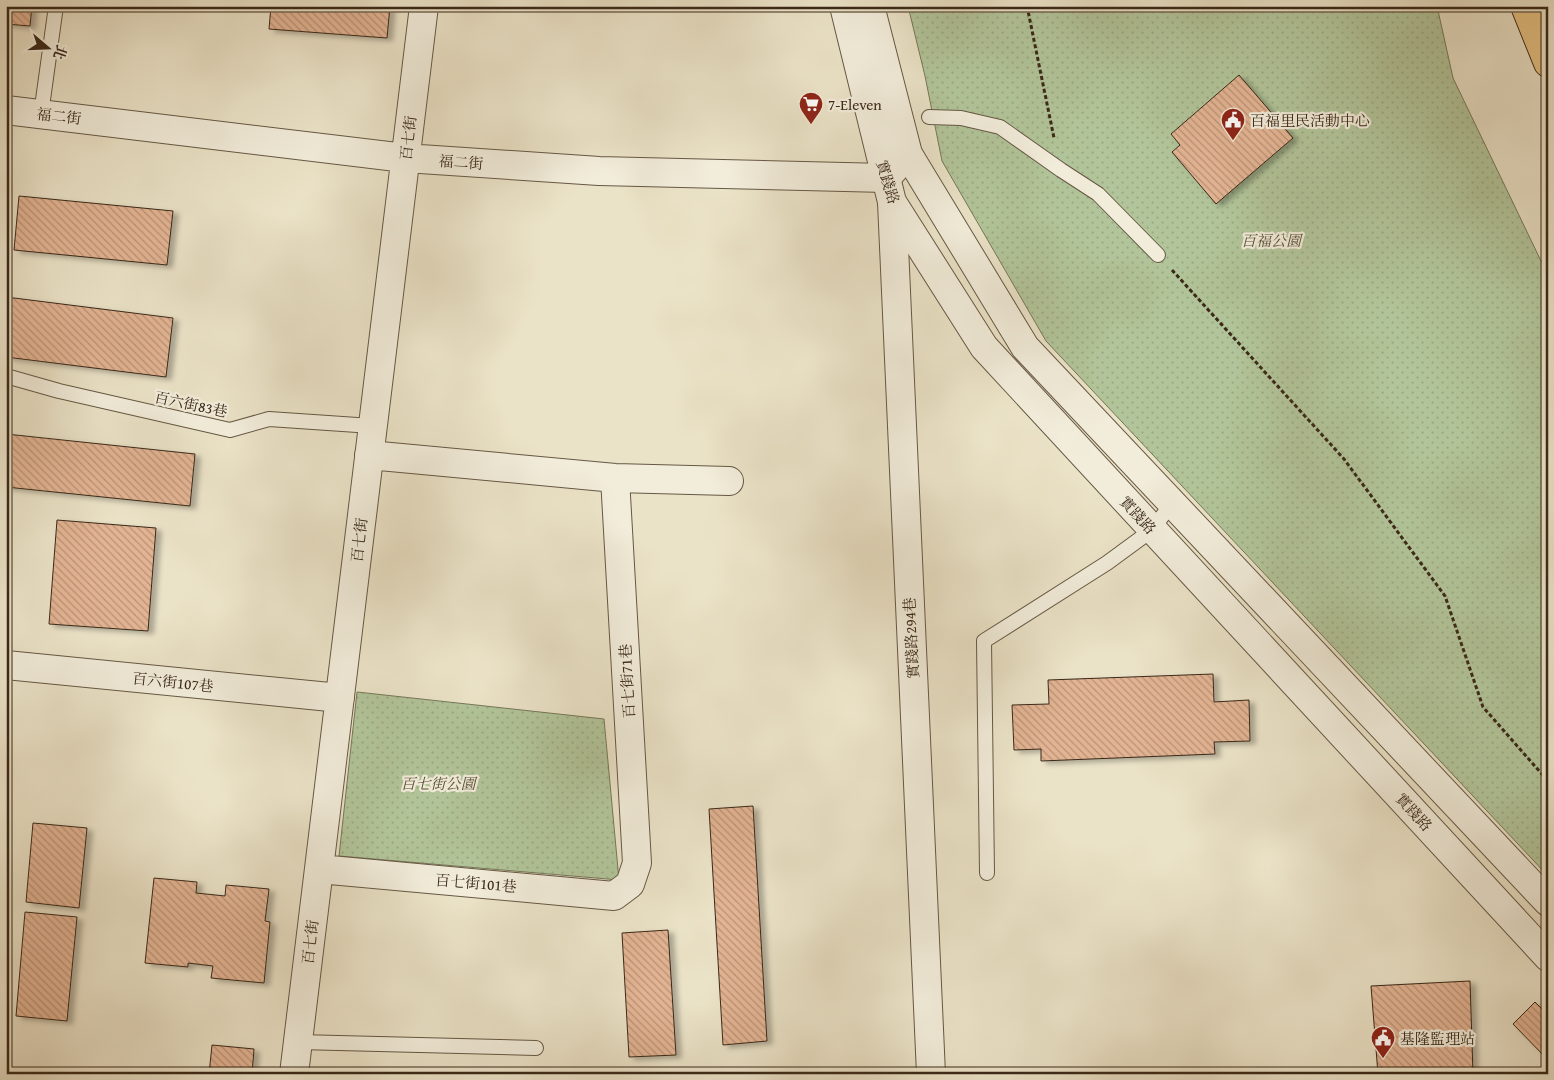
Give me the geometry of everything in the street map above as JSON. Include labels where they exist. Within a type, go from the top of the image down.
[{"type":"highway","points":[[1525,6],[1548,63]]},
{"type":"street","name":"百七街","points":[[294,1074],[424,6]]},
{"type":"street","name":"實踐路","points":[[844,6],[889,190],[984,347],[1548,957]]},
{"type":"street","name":"實踐路","points":[[870,6],[908,154],[1025,347],[1548,902]]},
{"type":"street","name":"福二街","points":[[6,110],[405,158],[889,190]]},
{"type":"street","points":[[889,190],[908,154]]},
{"type":"street","name":"實踐路294巷","points":[[889,190],[931,1074]]},
{"type":"street","points":[[369,455],[615,478],[729,481]]},
{"type":"street","name":"百七街71巷","points":[[615,478],[637,863],[630,884]]},
{"type":"street","name":"百六街107巷","points":[[6,665],[340,698]]},
{"type":"street","name":"百七街101巷","points":[[319,869],[614,896],[630,884]]},
{"type":"lane","points":[[42,114],[56,6]]},
{"type":"lane","points":[[929,117],[961,118],[1000,127],[1098,194],[1158,255]]},
{"type":"lane","name":"百六街83巷","points":[[6,376],[68,393],[230,430],[269,418],[372,426]]},
{"type":"lane","points":[[986,873],[984,641],[1106,563],[1152,530],[1172,503]]},
{"type":"lane","points":[[298,1042],[536,1048]]},
{"type":"path","points":[[1028,6],[1061,170]]},
{"type":"path","points":[[1158,255],[1344,459],[1446,596],[1483,707],[1548,781]]},
{"type":"green space","name":"百福公園","points":[[908,6],[1437,6],[1453,78],[1541,261],[1548,270],[1548,876],[1046,341],[942,161],[925,76]]},
{"type":"green space","name":"百七街公園","points":[[357,692],[604,719],[619,880],[339,856]]},
{"type":"building","points":[[6,6],[32,6],[30,26],[6,24]]},
{"type":"building","points":[[271,6],[390,6],[387,38],[269,29]]},
{"type":"building","name":"百福里民活動中心","points":[[1239,75],[1293,138],[1216,204],[1172,152],[1180,145],[1171,134]]},
{"type":"building","points":[[19,196],[173,211],[167,265],[14,250]]},
{"type":"building","points":[[6,297],[173,318],[166,377],[6,357]]},
{"type":"building","points":[[6,434],[195,454],[190,506],[6,487]]},
{"type":"building","points":[[57,520],[156,528],[148,631],[49,624]]},
{"type":"building","points":[[1213,674],[1214,702],[1249,700],[1250,741],[1214,742],[1215,754],[1041,761],[1041,749],[1014,750],[1012,705],[1049,704],[1048,680]]},
{"type":"building","points":[[753,806],[767,1041],[723,1045],[709,809]]},
{"type":"building","points":[[33,823],[87,828],[79,908],[26,902]]},
{"type":"building","points":[[154,878],[197,882],[196,893],[225,896],[226,885],[269,889],[265,921],[270,922],[264,983],[211,978],[213,966],[188,963],[188,967],[145,963]]},
{"type":"building","points":[[25,912],[77,917],[67,1021],[16,1016]]},
{"type":"building","points":[[668,930],[676,1055],[629,1057],[622,933]]},
{"type":"building","points":[[1470,981],[1473,1074],[1378,1074],[1371,986]]},
{"type":"building","points":[[1535,1002],[1548,1015],[1548,1060],[1513,1024]]},
{"type":"building","points":[[212,1045],[254,1049],[252,1074],[209,1074]]},
{"type":"building","points":[[143,1071],[175,1074],[143,1074]]},
{"type":"place","name":"7-Eleven","points":[[811,125]]},
{"type":"place","name":"百福里民活動中心","points":[[1233,141]]},
{"type":"place","name":"基隆監理站","points":[[1383,1059]]}]
